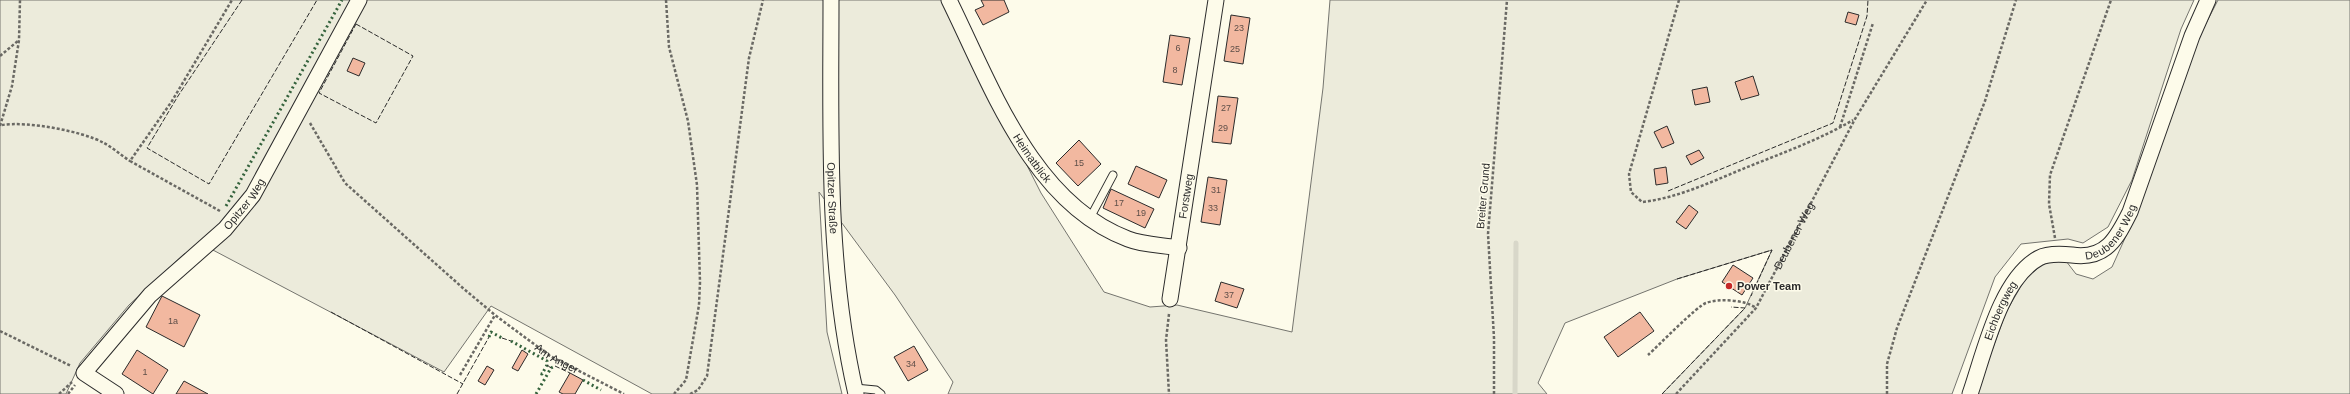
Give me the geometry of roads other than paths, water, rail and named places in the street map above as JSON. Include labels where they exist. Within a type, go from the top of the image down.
[{"type":"street","name":"Opitzer Weg","points":[[116,394],[84,373],[150,295],[225,229],[253,195],[358,0]]},
{"type":"street","name":"Opitzer Straße","points":[[831,0],[831,191],[840,310],[856,391]]},
{"type":"street","name":"Heimatblick","points":[[949,0],[1012,127],[1048,182],[1090,218],[1129,240],[1179,248]]},
{"type":"street","name":"Forstweg","points":[[1170,299],[1216,0]]},
{"type":"street","name":"Deubener Weg","points":[[2061,254],[2084,257],[2100,252],[2119,234],[2130,212],[2192,36],[2208,0]]},
{"type":"street","name":"Eichbergweg","points":[[1970,394],[1996,319],[2014,280],[2040,258],[2061,254]]},
{"type":"lane","points":[[1090,218],[1113,175]]},
{"type":"lane","points":[[856,391],[876,390],[881,394]]},
{"type":"waterway","points":[[1515,394],[1516,243]]},
{"type":"place","name":"Power Team","points":[[1729,286]]}]
